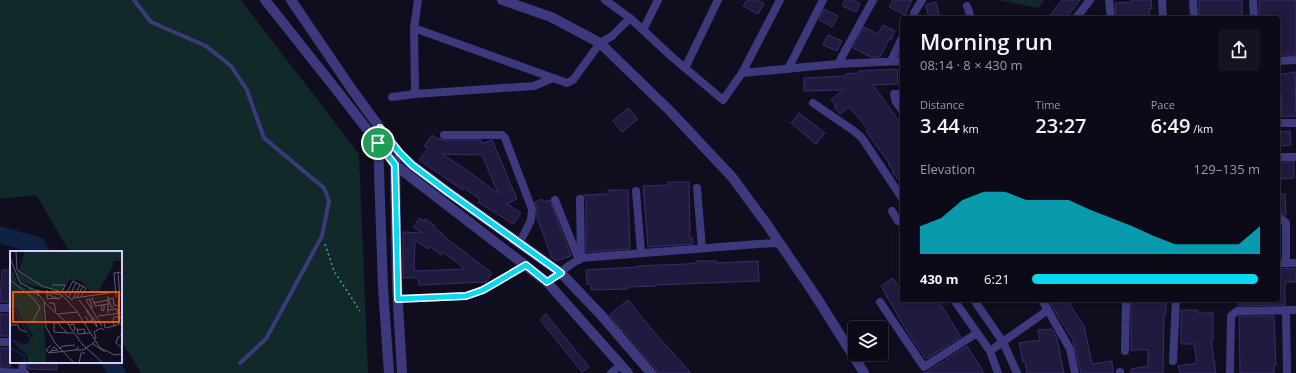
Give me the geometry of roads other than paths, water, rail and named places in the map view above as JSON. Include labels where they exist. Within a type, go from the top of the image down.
[{"type":"street","points":[[265,0],[395,165],[547,282],[625,369],[611,373]]},
{"type":"street","points":[[291,0],[397,150],[418,169],[561,273],[601,315],[651,373]]},
{"type":"street","points":[[415,94],[414,28],[418,0]]},
{"type":"street","points":[[502,0],[551,17],[600,43],[670,111],[732,177],[766,222],[815,295],[864,373]]},
{"type":"street","points":[[605,0],[630,18],[722,100],[742,73],[780,0]]},
{"type":"street","points":[[643,30],[658,0]]},
{"type":"street","points":[[685,68],[718,0]]},
{"type":"street","points":[[788,69],[823,0]]},
{"type":"street","points":[[838,64],[873,0]]},
{"type":"street","points":[[914,16],[922,0]]},
{"type":"street","points":[[1078,16],[1090,0]]},
{"type":"street","points":[[1109,0],[1111,16]]},
{"type":"street","points":[[1162,0],[1163,16]]},
{"type":"street","points":[[1193,0],[1194,16]]},
{"type":"street","points":[[1253,0],[1254,16]]},
{"type":"street","points":[[967,6],[971,16]]},
{"type":"street","points":[[414,28],[567,82],[573,80],[600,43],[612,36],[630,18]]},
{"type":"street","points":[[891,62],[900,42]]},
{"type":"street","points":[[1280,61],[1296,60]]},
{"type":"street","points":[[742,73],[838,64],[900,61]]},
{"type":"street","points":[[392,97],[415,94],[534,86],[553,78]]},
{"type":"street","points":[[900,94],[894,94],[896,102],[900,107]]},
{"type":"street","points":[[814,103],[862,138],[900,195]]},
{"type":"street","points":[[1280,123],[1296,123]]},
{"type":"street","points":[[380,128],[378,143],[383,288],[389,373]]},
{"type":"street","points":[[444,134],[496,134],[502,135],[505,138],[532,209],[532,220],[520,244]]},
{"type":"street","points":[[397,150],[395,165],[398,299],[402,373]]},
{"type":"street","points":[[1280,158],[1296,157]]},
{"type":"street","points":[[697,188],[702,248]]},
{"type":"street","points":[[636,191],[641,252]]},
{"type":"street","points":[[580,199],[580,259]]},
{"type":"street","points":[[555,200],[580,259]]},
{"type":"street","points":[[892,211],[900,221]]},
{"type":"street","points":[[1280,218],[1286,224],[1282,263],[1296,263]]},
{"type":"street","points":[[547,282],[580,259],[641,252],[779,243]]},
{"type":"street","points":[[398,299],[466,296],[476,293],[526,265]]},
{"type":"street","points":[[880,302],[926,370],[977,332]]},
{"type":"street","points":[[955,302],[990,351],[998,373]]},
{"type":"street","points":[[962,312],[975,302]]},
{"type":"street","points":[[977,302],[1003,342],[1017,373]]},
{"type":"street","points":[[1043,302],[1070,349],[1075,373]]},
{"type":"street","points":[[1124,351],[1126,302]]},
{"type":"street","points":[[1173,361],[1176,302]]},
{"type":"street","points":[[990,351],[1048,310]]},
{"type":"street","points":[[1286,310],[1287,373]]},
{"type":"street","points":[[1230,373],[1231,316],[1237,311],[1296,310]]},
{"type":"street","points":[[0,372],[23,373],[22,363]]},
{"type":"lane","points":[[134,0],[151,22],[206,46],[231,66],[247,90],[264,138],[324,188],[327,193],[329,201],[322,236],[266,339],[240,363]]},
{"type":"waterway","points":[[0,235],[37,245],[40,251]]},
{"type":"waterway","points":[[111,363],[117,373]]}]
